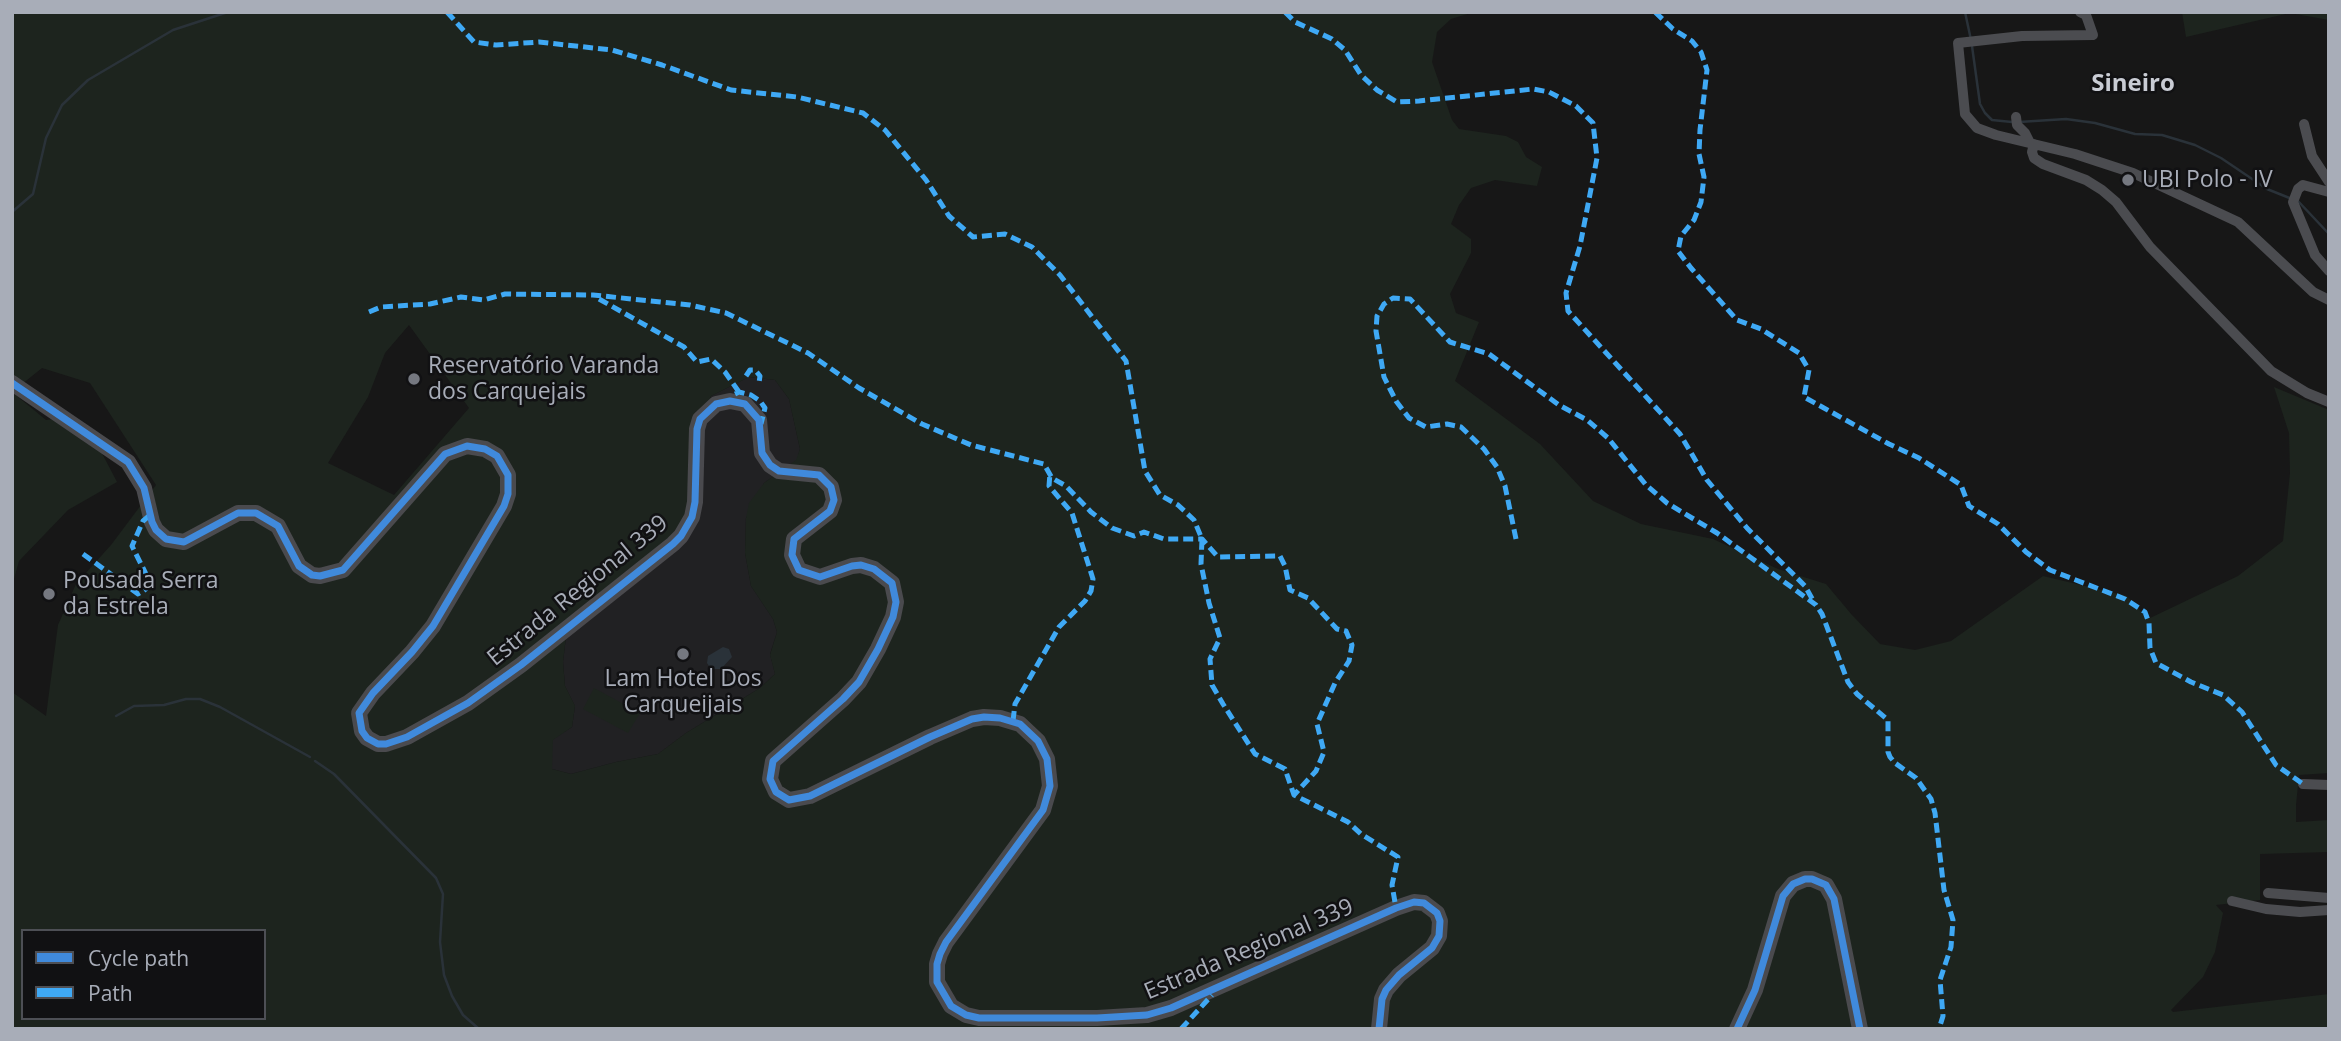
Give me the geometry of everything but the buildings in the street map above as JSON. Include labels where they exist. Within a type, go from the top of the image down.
[{"type":"main road","name":"Estrada Regional 339","points":[[12,383],[128,462],[144,488],[152,522],[166,539],[184,542],[239,513],[256,513],[278,526],[299,566],[312,575],[335,574],[342,570],[445,454],[467,446],[485,449],[497,456],[508,475],[508,494],[504,506],[438,617],[412,652],[373,692],[359,713],[362,732],[378,744],[407,737],[468,703],[531,657],[673,544],[692,517],[695,502],[697,429],[700,419],[716,404],[730,401],[745,404],[759,420],[762,453],[770,465],[779,471],[819,475],[831,487],[834,500],[830,511],[794,539],[792,555],[799,570],[820,578],[861,565],[874,569],[892,583],[897,602],[878,649],[859,682],[773,761],[770,779],[775,792],[789,800],[810,796],[972,719],[1000,718],[1020,724],[1038,741],[1047,759],[1050,786],[1043,810],[946,942],[940,954],[937,982],[951,1006],[966,1015],[979,1018],[1097,1018],[1147,1015],[1171,1008],[1396,908],[1414,902],[1424,903],[1437,913],[1440,921],[1439,936],[1432,948],[1399,975],[1386,990],[1382,999],[1379,1029]]},
{"type":"main road","points":[[1737,1029],[1755,990],[1783,895],[1793,884],[1805,879],[1826,885],[1834,900],[1860,1029]]},
{"type":"street","points":[[2080,12],[2086,15],[2093,35],[1970,40],[1958,43],[1965,114],[1977,128],[2133,173],[2238,222],[2313,292],[2329,300]]},
{"type":"street","points":[[2017,121],[2032,143],[2035,158],[2043,164],[2086,180],[2116,202],[2150,247],[2271,371],[2307,393],[2329,402]]},
{"type":"street","points":[[2304,124],[2312,156],[2328,188]]},
{"type":"street","points":[[2328,188],[2303,185],[2294,199],[2315,255],[2329,271]]},
{"type":"street","points":[[2303,784],[2329,785]]},
{"type":"street","points":[[2268,893],[2329,898]]},
{"type":"street","points":[[2232,901],[2288,911],[2329,909]]},
{"type":"shaded area","points":[[12,12],[1474,12],[1451,19],[1437,32],[1432,62],[1452,120],[1459,129],[1506,136],[1518,142],[1526,157],[1542,167],[1537,186],[1495,180],[1471,188],[1459,205],[1451,224],[1471,239],[1471,253],[1450,294],[1456,313],[1479,322],[1455,381],[1540,444],[1593,501],[1641,524],[1713,539],[1778,569],[1826,584],[1880,644],[1915,650],[1951,641],[2043,576],[2127,596],[2148,619],[2238,576],[2283,541],[2290,473],[2289,433],[2274,387],[2329,410],[2329,773],[2299,775],[2296,822],[2329,820],[2329,852],[2260,854],[2260,900],[2216,905],[2223,913],[2215,952],[2203,977],[2171,1010],[2173,1012],[2329,994],[2329,1029],[12,1029],[12,692],[46,716],[58,625],[76,584],[111,545],[156,485],[90,383],[42,368],[12,392]],"holes":[[[409,325],[469,408],[394,495],[328,463],[368,397],[385,353]],[[749,377],[775,380],[789,399],[800,449],[796,460],[764,483],[749,503],[746,518],[745,553],[751,586],[773,619],[777,632],[770,655],[775,674],[760,688],[686,733],[658,754],[571,774],[552,769],[553,740],[572,727],[575,706],[565,686],[563,662],[568,620],[681,538],[694,512],[711,396]]]},
{"type":"shaded area","points":[[2182,12],[2329,12],[2329,20],[2290,13],[2186,37]]},
{"type":"shaded area","points":[[749,377],[775,380],[789,399],[800,449],[797,460],[764,483],[746,518],[745,553],[751,586],[773,619],[777,632],[770,654],[775,674],[760,688],[686,733],[658,754],[571,774],[552,769],[552,740],[572,727],[575,706],[565,686],[563,662],[568,620],[707,409],[711,396]]},
{"type":"shaded area","points":[[12,392],[46,420],[66,417],[94,438],[117,482],[68,510],[19,561],[12,586]]},
{"type":"shaded area","points":[[723,647],[729,649],[732,657],[721,669],[711,669],[707,663],[708,656]]},
{"type":"shaded area","points":[[594,688],[640,713],[628,733],[583,709]]},
{"type":"waterway","points":[[12,212],[33,194],[46,138],[62,105],[88,80],[173,30],[228,12]]},
{"type":"waterway","points":[[1965,12],[1971,40]]},
{"type":"waterway","points":[[1972,46],[1980,104],[1992,120],[2012,122]]},
{"type":"waterway","points":[[2019,122],[2066,119],[2095,123],[2135,134],[2162,135],[2195,145],[2221,158],[2267,189],[2292,199]]},
{"type":"waterway","points":[[2298,201],[2329,234]]},
{"type":"waterway","points":[[116,716],[134,706],[164,705],[186,699],[200,699],[220,707],[310,757]]},
{"type":"waterway","points":[[315,761],[334,774],[436,878],[443,894],[440,942],[444,975],[463,1015],[479,1029]]},
{"type":"marked path","points":[[447,12],[474,42],[496,45],[539,42],[612,50],[731,90],[797,97],[863,113],[885,130],[926,180],[949,216],[973,237],[1005,234],[1032,247],[1060,275],[1126,361],[1145,471],[1160,495],[1178,505],[1194,520],[1202,539],[1201,564],[1220,638],[1210,659],[1212,685],[1255,754],[1285,769],[1294,795],[1348,822],[1361,834],[1398,857],[1392,885],[1396,908]]},
{"type":"marked path","points":[[1285,12],[1295,22],[1332,39],[1345,50],[1361,75],[1377,90],[1397,102],[1533,89],[1549,92],[1576,106],[1593,123],[1597,158],[1580,246],[1566,293],[1568,311],[1680,434],[1707,480],[1747,528],[1805,586],[1814,602]]},
{"type":"marked path","points":[[1655,12],[1673,29],[1692,41],[1701,52],[1707,70],[1700,130],[1699,154],[1704,177],[1701,202],[1694,220],[1681,236],[1678,251],[1691,268],[1737,320],[1761,329],[1799,353],[1809,370],[1804,397],[1919,458],[1961,485],[1969,506],[1998,524],[2026,552],[2050,570],[2125,599],[2145,612],[2149,623],[2150,648],[2156,663],[2223,695],[2242,712],[2276,765],[2303,784]]},
{"type":"marked path","points":[[369,312],[381,307],[430,304],[461,297],[484,300],[505,294],[593,295],[690,305],[726,313],[808,353],[859,388],[922,424],[971,445],[1044,464],[1052,478],[1066,486],[1091,512],[1112,528],[1134,536],[1144,532],[1164,539],[1202,539],[1218,557],[1280,556],[1290,590],[1308,598],[1337,629],[1346,631],[1352,645],[1349,661],[1335,683],[1317,724],[1324,752],[1316,771],[1294,795]]},
{"type":"marked path","points":[[1516,539],[1505,486],[1497,467],[1484,449],[1461,427],[1447,424],[1426,427],[1409,418],[1396,401],[1384,377],[1376,331],[1377,316],[1384,304],[1393,298],[1410,299],[1450,342],[1489,354],[1559,405],[1587,420],[1608,438],[1646,485],[1667,503],[1717,533],[1816,605],[1848,682],[1857,694],[1888,720],[1890,757],[1916,778],[1931,799],[1944,890],[1953,920],[1951,947],[1940,980],[1943,1016],[1939,1029]]},
{"type":"marked path","points":[[599,299],[684,347],[697,362],[711,359],[725,372],[739,392]]},
{"type":"marked path","points":[[746,376],[750,370],[755,370],[760,376],[759,383]]},
{"type":"marked path","points":[[735,394],[739,392],[751,395],[760,401],[765,408],[761,424]]},
{"type":"marked path","points":[[1013,721],[1015,704],[1059,627],[1085,601],[1091,591],[1093,579],[1072,513],[1049,486],[1050,473]]},
{"type":"marked path","points":[[83,554],[138,594],[146,589],[147,576],[132,546],[143,521],[150,515]]},
{"type":"marked path","points":[[1181,1029],[1212,995]]},
{"type":"cycle path","points":[[12,383],[128,462],[144,488],[152,522],[166,539],[184,542],[238,513],[256,513],[278,526],[299,566],[312,575],[320,576],[343,570],[445,454],[467,446],[485,449],[497,456],[508,475],[508,494],[504,506],[433,626],[373,693],[359,713],[362,731],[367,738],[378,744],[407,737],[468,703],[521,665],[673,544],[692,517],[695,502],[697,429],[700,419],[716,404],[730,401],[745,404],[759,420],[762,453],[770,465],[779,471],[819,475],[831,487],[834,500],[830,511],[794,539],[792,555],[799,570],[820,577],[852,566],[861,565],[874,569],[892,583],[896,602],[893,617],[859,682],[773,761],[770,779],[776,792],[789,800],[810,796],[930,737],[972,719],[984,717],[1020,724],[1038,741],[1047,759],[1050,786],[1043,810],[946,942],[940,954],[937,982],[951,1006],[966,1015],[979,1018],[1097,1018],[1147,1015],[1171,1008],[1396,908],[1414,902],[1424,903],[1437,913],[1440,921],[1439,936],[1432,948],[1399,975],[1386,990],[1382,999],[1379,1029]]},
{"type":"cycle path","points":[[1737,1029],[1755,990],[1783,896],[1793,884],[1805,879],[1826,885],[1834,899],[1860,1029]]},
{"type":"place","name":"UBI Polo - IV","points":[[2128,180]]},
{"type":"place","name":"Reservatório Varanda dos Carquejais","points":[[414,379]]},
{"type":"place","name":"Pousada Serra da Estrela","points":[[49,594]]},
{"type":"place","name":"Lam Hotel Dos Carqueijais","points":[[683,654]]},
{"type":"district","name":"Sineiro","points":[[2133,84]]}]
